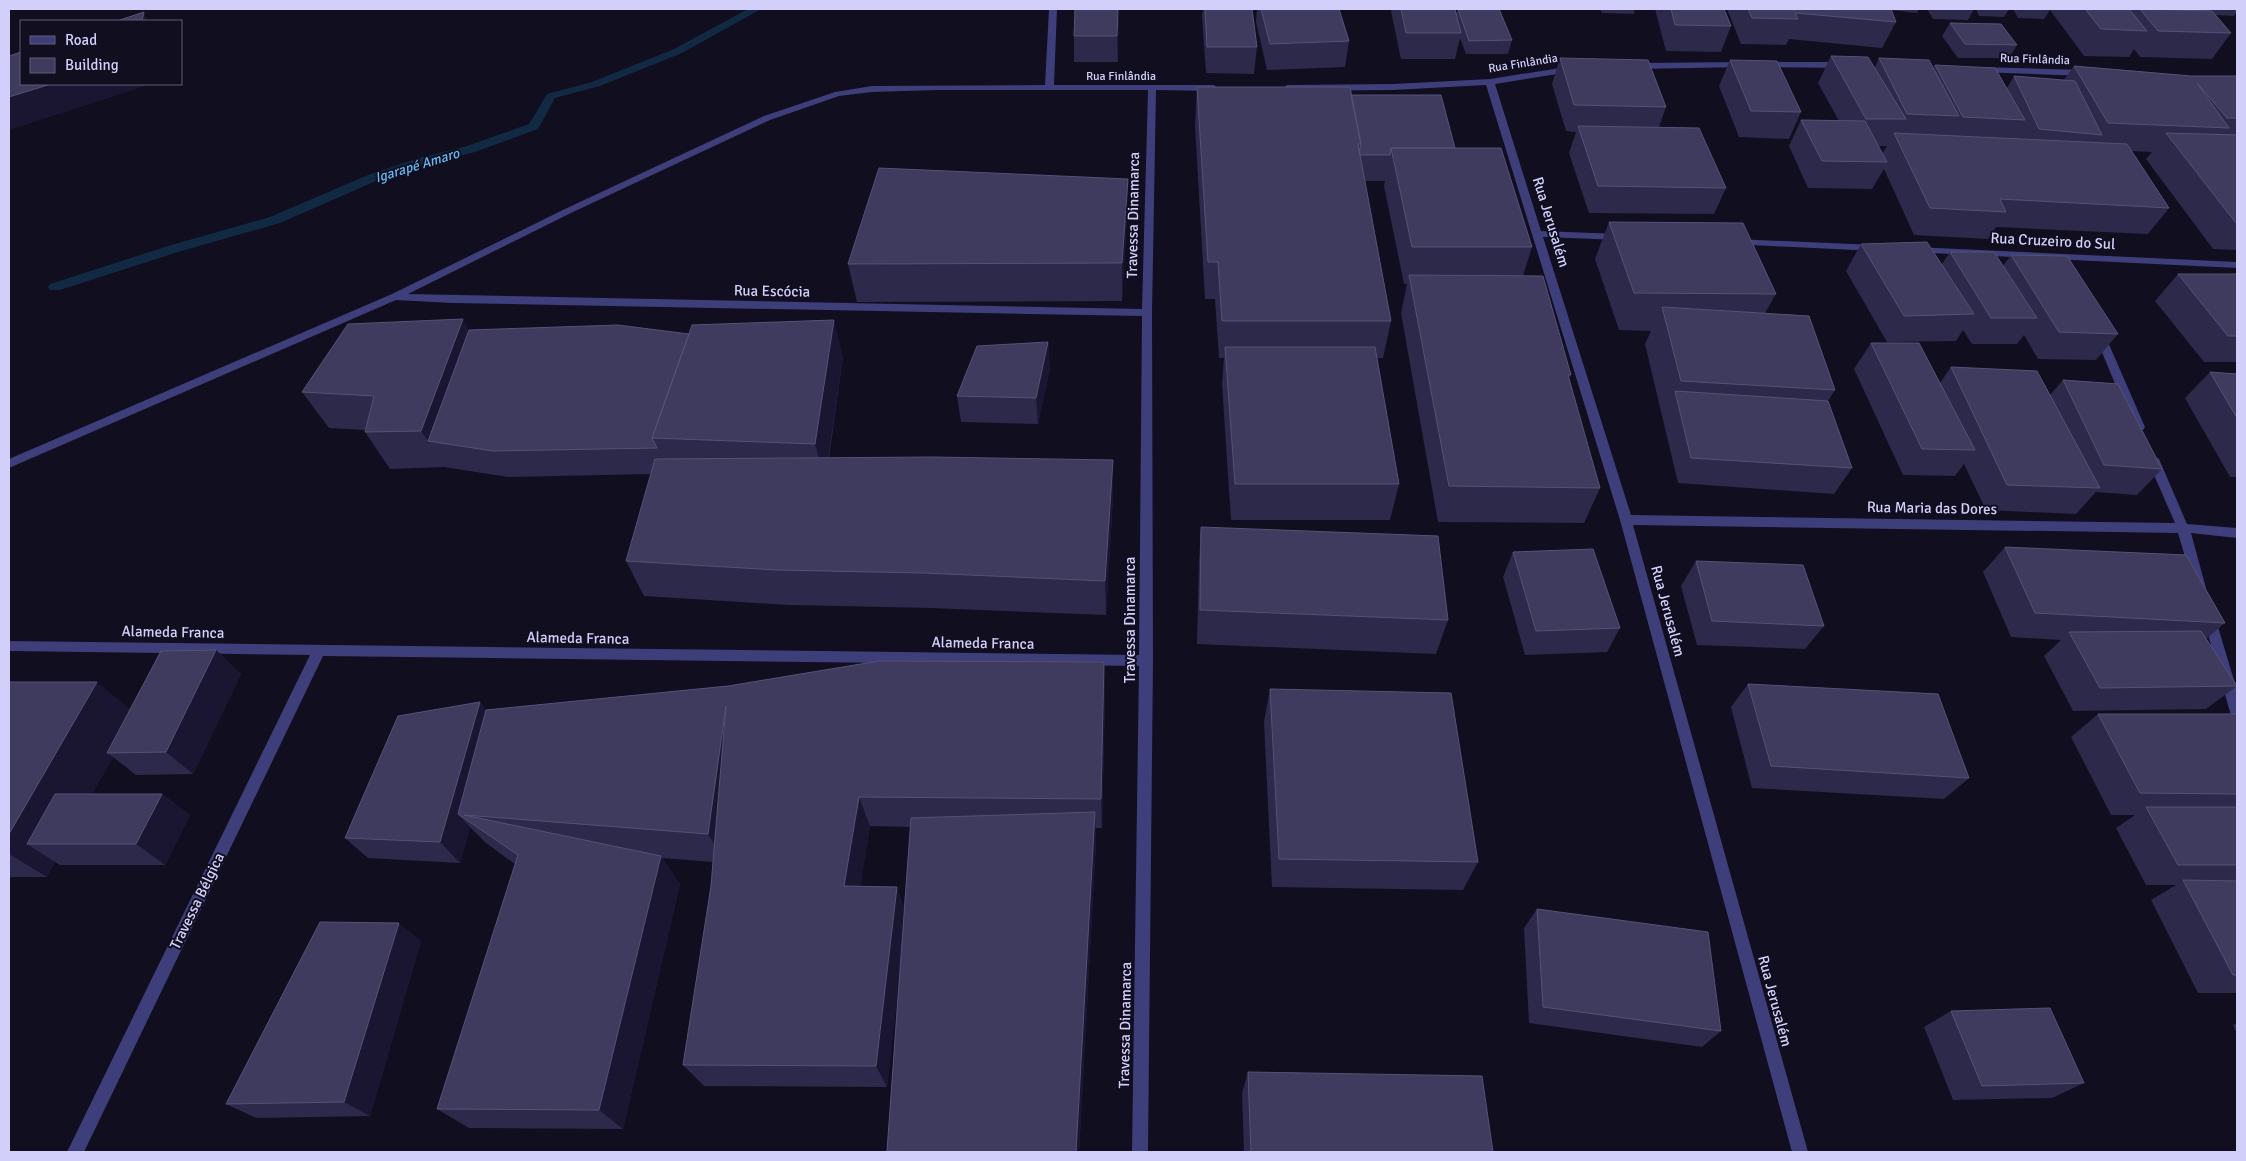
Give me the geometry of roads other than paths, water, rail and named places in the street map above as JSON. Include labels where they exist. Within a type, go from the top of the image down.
[{"type":"street","points":[[1049,88],[1053,9]]},
{"type":"street","points":[[1622,67],[1848,66]]},
{"type":"street","name":"Rua Finlândia","points":[[1277,88],[1393,87],[1490,82],[1565,69],[1584,68]]},
{"type":"street","name":"Rua Finlândia","points":[[1975,70],[2092,74]]},
{"type":"street","name":"Rua Jerusalém","points":[[1490,82],[1626,520],[1800,1152]]},
{"type":"street","name":"Travessa Dinamarca","points":[[1140,1152],[1146,661],[1147,313],[1152,88]]},
{"type":"street","name":"Rua Finlândia","points":[[9,464],[262,352],[396,296],[570,210],[768,118],[838,94],[872,89],[1219,88]]},
{"type":"street","points":[[1538,234],[1628,238]]},
{"type":"street","points":[[1727,242],[1886,248]]},
{"type":"street","name":"Rua Cruzeiro do Sul","points":[[1906,249],[2068,261],[2237,265]]},
{"type":"street","name":"Rua Escócia","points":[[396,296],[452,300],[1147,313]]},
{"type":"street","points":[[2093,320],[2183,528],[2237,712]]},
{"type":"street","name":"Rua Maria das Dores","points":[[1626,520],[2183,528],[2237,533]]},
{"type":"street","name":"Alameda Franca","points":[[9,646],[1146,661]]},
{"type":"street","name":"Travessa Bélgica","points":[[75,1152],[319,650]]},
{"type":"waterway","name":"Igarapé Amaro","points":[[55,287],[173,249],[275,220],[372,178],[423,161],[471,149],[534,126],[551,96],[596,84],[678,51],[756,9]]}]
